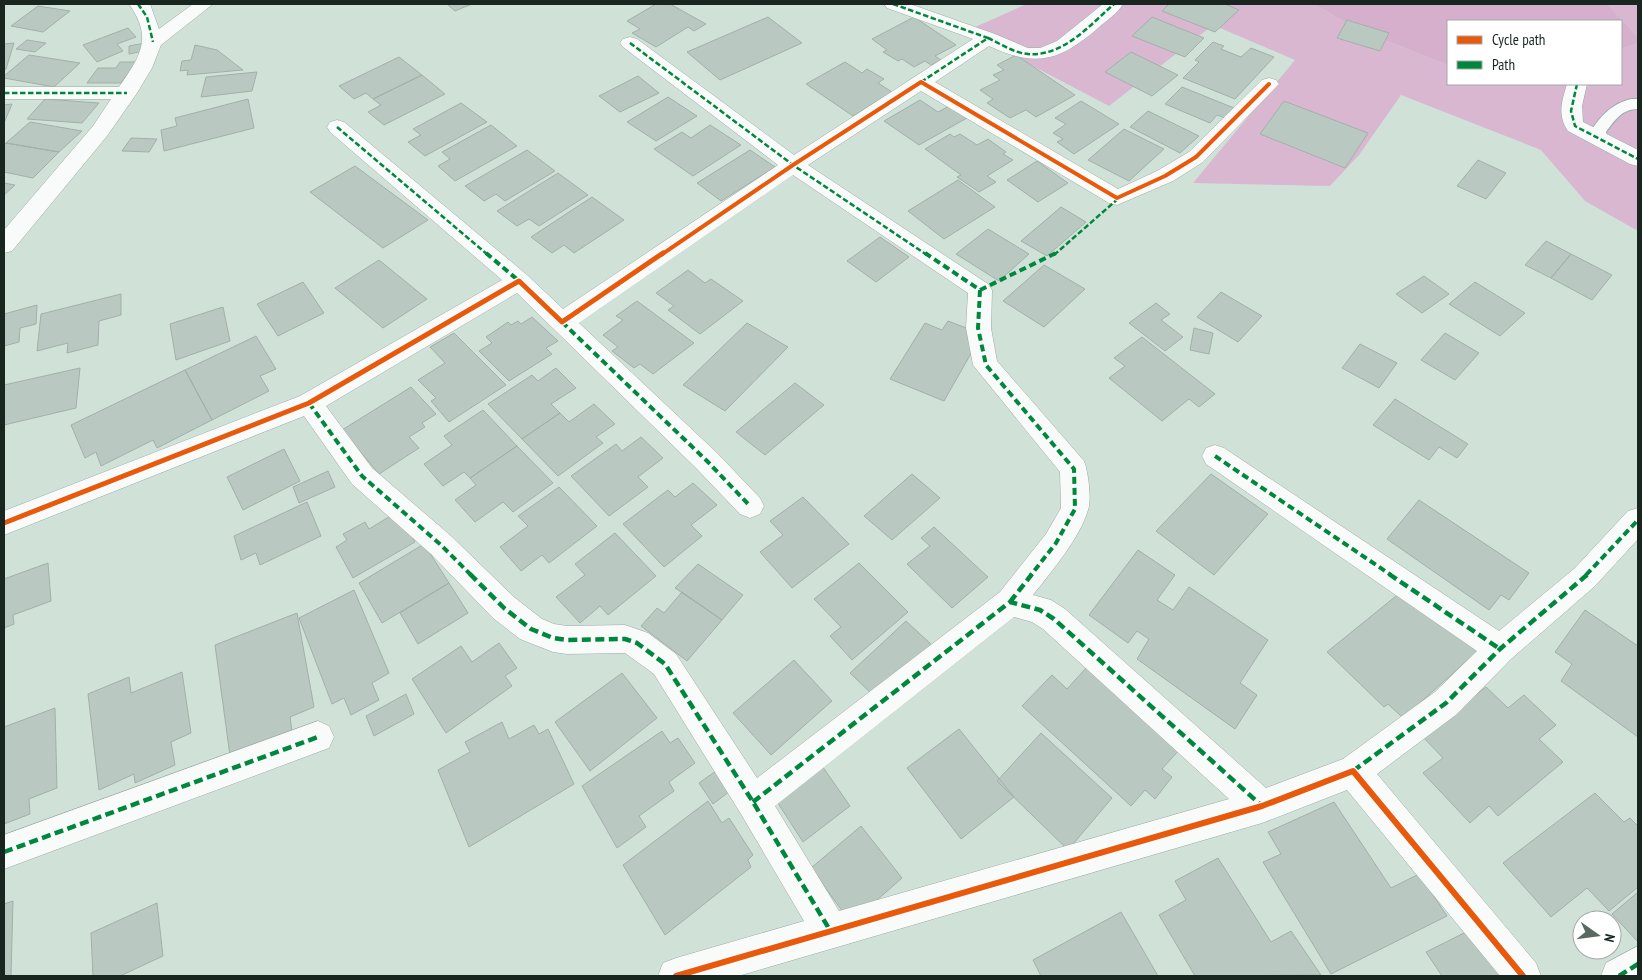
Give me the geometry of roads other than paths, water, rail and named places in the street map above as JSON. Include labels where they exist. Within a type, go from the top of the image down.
[{"type":"street","points":[[138,4],[143,8],[147,18],[153,42]]},
{"type":"street","points":[[4,245],[94,138],[127,94],[142,68],[153,42],[204,4]]},
{"type":"street","points":[[893,4],[1027,54],[1041,54],[1066,44],[1114,4]]},
{"type":"street","points":[[562,322],[793,165],[988,38]]},
{"type":"street","points":[[630,43],[793,165],[980,290],[977,311],[980,346],[986,365],[1074,469],[1075,509],[1056,543],[1010,602],[752,802]]},
{"type":"street","points":[[921,82],[1117,198],[1166,176],[1196,157],[1269,84]]},
{"type":"street","points":[[1576,85],[1570,115],[1571,121],[1575,126],[1638,159]]},
{"type":"street","points":[[4,93],[127,94]]},
{"type":"street","points":[[337,127],[519,281],[707,461],[750,506]]},
{"type":"street","points":[[4,524],[309,403],[519,281]]},
{"type":"street","points":[[309,403],[362,476],[441,545],[504,608],[531,629],[553,638],[567,640],[625,639],[637,643],[665,664],[831,932]]},
{"type":"street","points":[[1215,456],[1500,650]]},
{"type":"street","points":[[676,976],[1262,806],[1353,771],[1446,703],[1500,650],[1585,577],[1638,520]]},
{"type":"street","points":[[1010,602],[1040,610],[1054,619],[1262,806]]},
{"type":"street","points":[[4,852],[318,737]]},
{"type":"street","points":[[1353,771],[1523,976]]},
{"type":"street","points":[[1619,976],[1638,964]]},
{"type":"lane","points":[[1600,140],[1598,132],[1619,106],[1638,104]]}]
